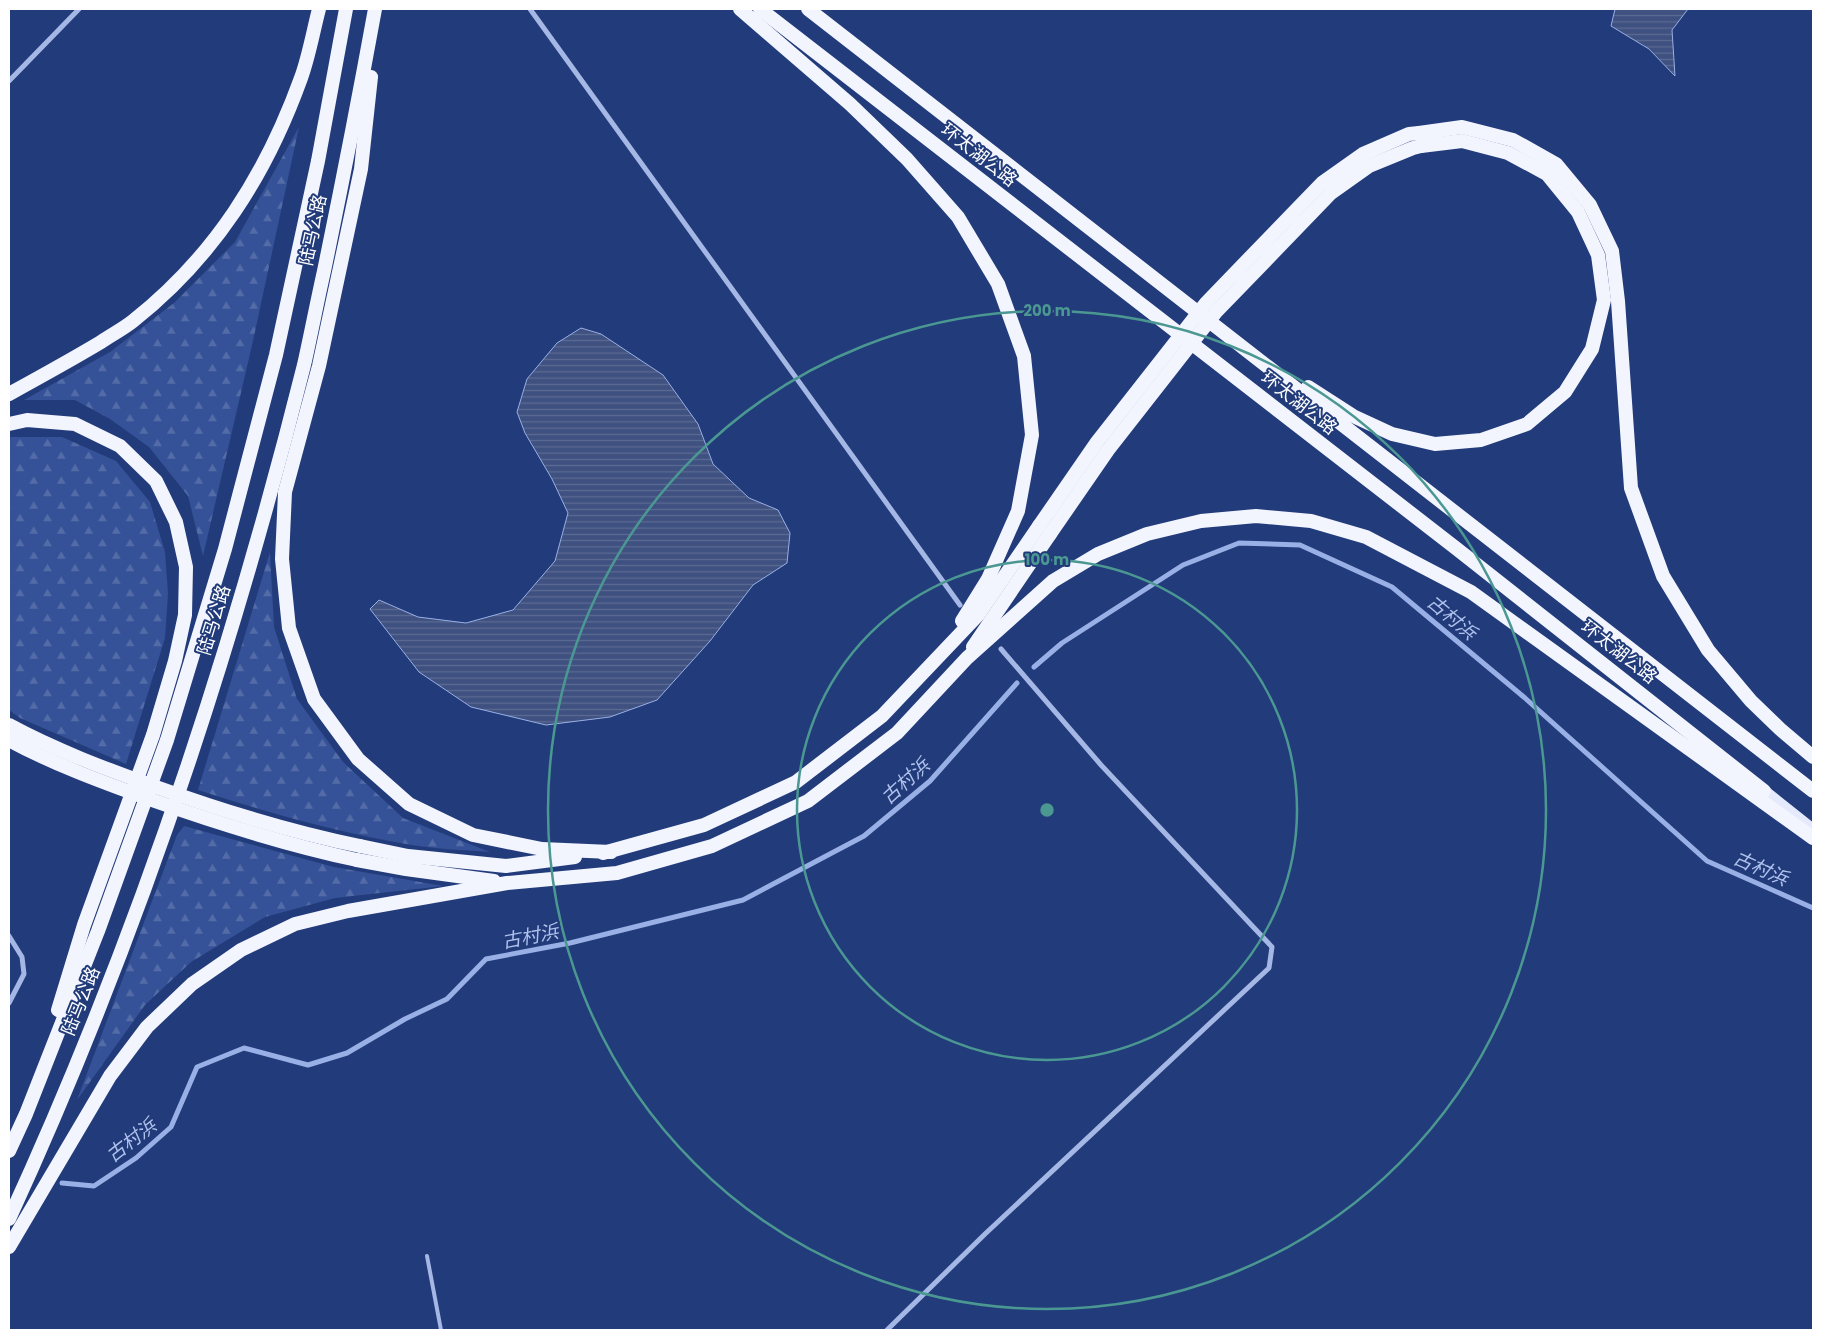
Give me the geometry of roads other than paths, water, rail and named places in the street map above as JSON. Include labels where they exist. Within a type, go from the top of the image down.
[{"type":"highway","points":[[9,394],[132,322],[176,283],[217,237],[251,188],[278,134],[301,77],[319,9]]},
{"type":"highway","name":"陆马公路","points":[[9,1150],[26,1114],[98,931],[167,740],[225,549],[276,356],[318,161],[346,9]]},
{"type":"highway","points":[[377,9],[361,170],[319,366],[285,492],[282,559],[289,628],[314,699],[358,759],[409,804],[473,835],[542,849],[611,852]]},
{"type":"highway","name":"陆马公路","points":[[9,1219],[52,1125],[125,941],[194,749],[247,575],[304,362],[377,9]]},
{"type":"highway","points":[[740,9],[850,104],[906,159],[958,217],[998,284],[1024,356],[1032,435],[1018,511],[988,579],[959,626],[951,643]]},
{"type":"highway","name":"环太湖公路","points":[[760,9],[1434,531],[1763,797]]},
{"type":"highway","name":"环太湖公路","points":[[808,9],[1813,791]]},
{"type":"highway","points":[[948,119],[1135,254],[1317,394],[1353,416],[1392,434],[1435,444],[1481,440],[1527,424],[1565,392],[1592,349],[1604,300],[1598,255],[1578,212],[1547,174],[1508,153],[1462,141],[1420,140],[1409,134],[1362,154],[1322,183],[1206,303],[1097,442],[968,658]]},
{"type":"highway","points":[[1420,140],[1462,127],[1513,140],[1556,164],[1590,205],[1612,251],[1618,301],[1631,488],[1663,576],[1708,650],[1751,701],[1813,757]]},
{"type":"highway","points":[[9,424],[27,420],[75,424],[120,446],[156,481],[176,522],[186,568],[185,615],[175,661],[152,735],[84,925],[26,1114]]},
{"type":"highway","points":[[9,1247],[110,1076],[147,1027],[192,984],[242,950],[295,924],[348,911],[507,883],[617,873],[712,846],[808,801],[897,733],[968,658],[1053,581],[1098,554],[1147,534],[1201,521],[1256,516],[1311,521],[1366,537],[1471,592],[1763,797],[1813,838]]},
{"type":"highway","points":[[9,740],[27,750],[118,788],[212,822],[308,850],[408,856],[506,866],[611,852],[704,825],[796,782],[882,716],[978,615],[1045,530]]},
{"type":"highway","points":[[9,725],[33,738],[123,775],[216,808],[312,836],[406,869],[507,883]]},
{"type":"main road","name":"环太湖公路","points":[[1763,797],[1813,830]]},
{"type":"street","points":[[9,81],[79,9]]},
{"type":"street","points":[[530,9],[960,605]]},
{"type":"street","points":[[886,1330],[985,1234],[1268,968],[1272,946],[1101,765],[1001,650]]},
{"type":"street","points":[[9,936],[22,957],[24,974],[9,1003]]},
{"type":"lane","points":[[427,1256],[442,1330]]},
{"type":"waterway","name":"古村浜","points":[[1034,667],[1062,643],[1183,565],[1239,543],[1300,545],[1392,587],[1525,698],[1707,861],[1813,908]]},
{"type":"waterway","name":"古村浜","points":[[62,1183],[94,1186],[136,1158],[171,1127],[197,1067],[244,1048],[308,1065],[347,1053],[405,1019],[447,999],[486,959],[570,943],[743,900],[864,836],[930,781],[1017,683]]}]
